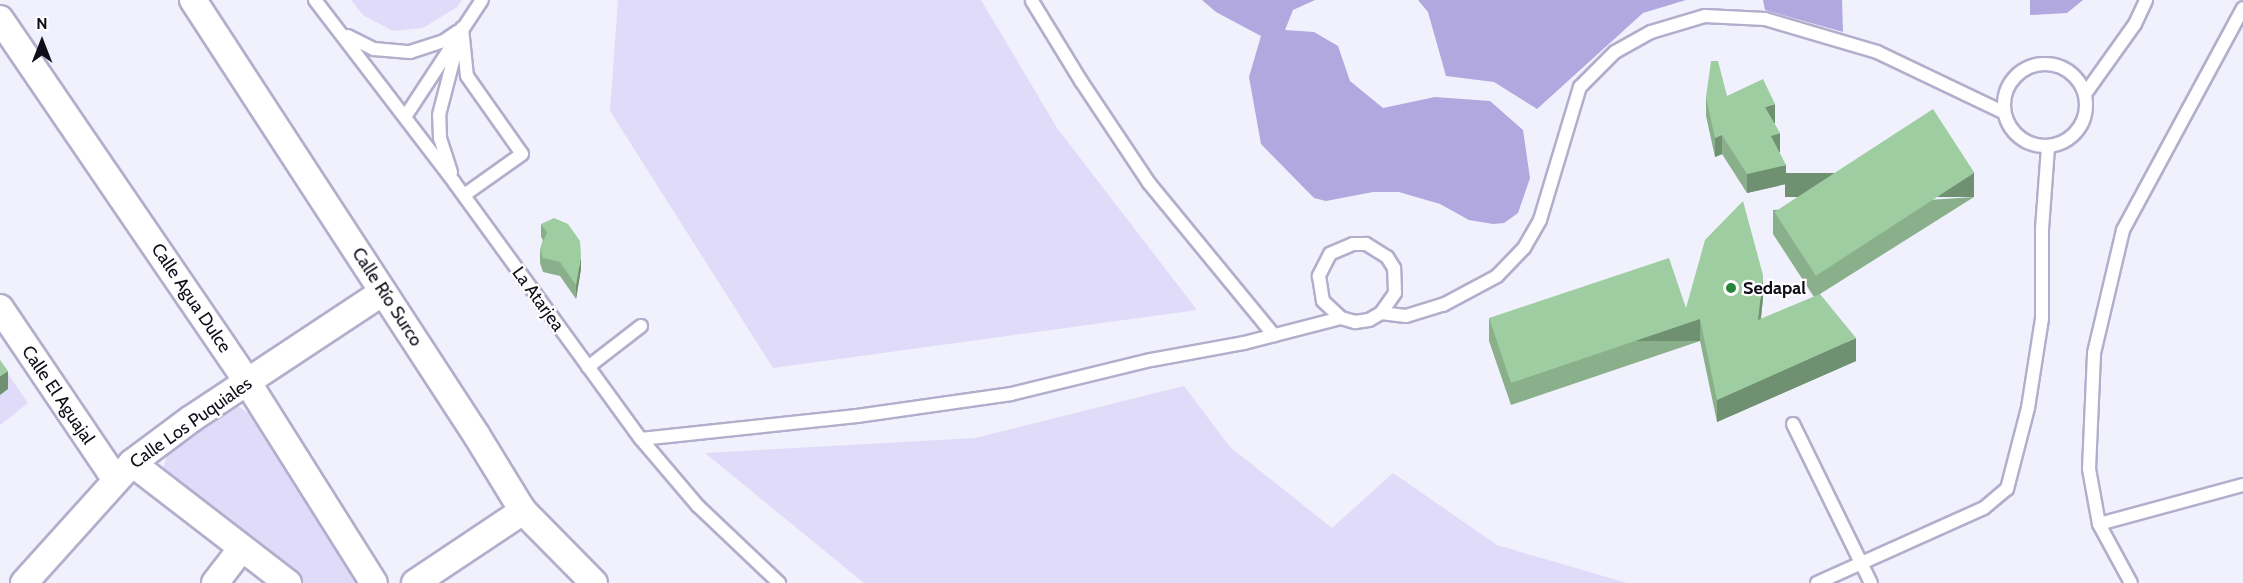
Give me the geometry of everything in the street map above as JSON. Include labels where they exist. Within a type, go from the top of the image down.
[{"type":"street","name":"Calle Río Surco","points":[[193,0],[523,511],[594,583]]},
{"type":"street","name":"Calle Agua Dulce","points":[[0,19],[248,383],[374,583]]},
{"type":"street","name":"Calle Los Puquiales","points":[[24,583],[124,472],[191,418],[248,383],[383,292]]},
{"type":"street","name":"Calle El Aguajal","points":[[0,308],[124,472]]},
{"type":"street","points":[[124,472],[242,548],[288,583]]},
{"type":"street","points":[[415,583],[523,511]]},
{"type":"street","points":[[215,583],[242,548]]},
{"type":"lane","name":"La Atarjea","points":[[315,0],[464,195],[641,439],[698,506],[779,583]]},
{"type":"lane","points":[[405,117],[462,27],[482,0]]},
{"type":"lane","points":[[2085,94],[2135,24],[2146,0]]},
{"type":"lane","points":[[1032,1],[1081,81],[1149,183],[1274,335]]},
{"type":"lane","points":[[2131,583],[2099,525],[2089,468],[2094,353],[2123,231],[2243,8]]},
{"type":"lane","points":[[1381,313],[1406,316],[1443,305],[1497,276],[1524,248],[1540,220],[1580,87],[1615,52],[1650,32],[1705,16],[1765,19],[1877,52],[2003,112]]},
{"type":"lane","points":[[339,30],[358,43],[374,49],[410,52],[444,41],[462,27]]},
{"type":"lane","points":[[454,182],[440,138],[439,115],[462,27]]},
{"type":"lane","points":[[462,27],[467,76],[522,154],[464,195]]},
{"type":"lane","points":[[2044,63],[2062,67],[2076,78],[2085,94],[2086,112],[2079,129],[2066,141],[2048,147],[2032,145],[2019,138],[2008,126],[2003,112],[2004,94],[2013,78],[2027,68],[2044,63]]},
{"type":"lane","points":[[1817,583],[1860,566],[1984,508],[2007,489],[2028,408],[2042,319],[2042,229],[2048,147]]},
{"type":"lane","points":[[641,439],[856,416],[1011,393],[1341,318],[1354,321],[1369,320],[1381,313],[1395,293],[1394,268],[1387,257],[1377,249],[1353,244],[1341,247],[1330,254],[1318,276],[1323,301],[1341,318]]},
{"type":"lane","points":[[588,367],[641,326]]},
{"type":"lane","points":[[1793,424],[1860,566],[1871,583]]},
{"type":"lane","points":[[2099,525],[2243,485]]},
{"type":"shaded area","points":[[351,0],[462,0],[457,7],[423,28],[393,31],[363,15]]},
{"type":"shaded area","points":[[618,0],[981,0],[1057,128],[1197,310],[773,368],[610,111]]},
{"type":"shaded area","points":[[1202,0],[1315,0],[1293,10],[1285,30],[1314,32],[1338,46],[1350,81],[1383,108],[1435,97],[1490,101],[1523,130],[1530,178],[1518,213],[1504,223],[1493,224],[1469,220],[1440,204],[1399,192],[1373,192],[1326,201],[1314,198],[1261,144],[1249,77],[1261,36],[1216,12]]},
{"type":"shaded area","points":[[1418,0],[1686,0],[1643,13],[1537,109],[1494,82],[1446,76],[1428,12]]},
{"type":"shaded area","points":[[1763,0],[1842,0],[1843,32],[1765,10]]},
{"type":"shaded area","points":[[2030,0],[2083,0],[2067,13],[2030,15]]},
{"type":"shaded area","points":[[0,362],[28,403],[0,425]]},
{"type":"shaded area","points":[[1184,386],[1230,447],[1332,528],[1393,473],[1497,545],[1627,583],[864,583],[705,453],[975,438]]},
{"type":"shaded area","points":[[236,405],[250,414],[359,583],[302,583],[167,477],[163,470],[169,447],[226,409]]},
{"type":"building","points":[[1711,61],[1718,61],[1727,96],[1763,79],[1775,104],[1765,107],[1780,133],[1771,136],[1786,165],[1747,174],[1722,135],[1715,138],[1706,97]]},
{"type":"building","points":[[1933,109],[1974,173],[1816,276],[1774,212]]},
{"type":"building","points":[[1743,201],[1763,275],[1758,320],[1820,294],[1856,338],[1717,400],[1700,319],[1511,383],[1489,318],[1669,258],[1686,308],[1705,240]]},
{"type":"building","points":[[554,218],[568,224],[580,241],[581,256],[576,285],[560,262],[543,258],[540,250],[547,232],[541,224]]},
{"type":"building","points":[[0,360],[8,371],[0,376]]},
{"type":"place","name":"Sedapal","points":[[1731,288]]}]
